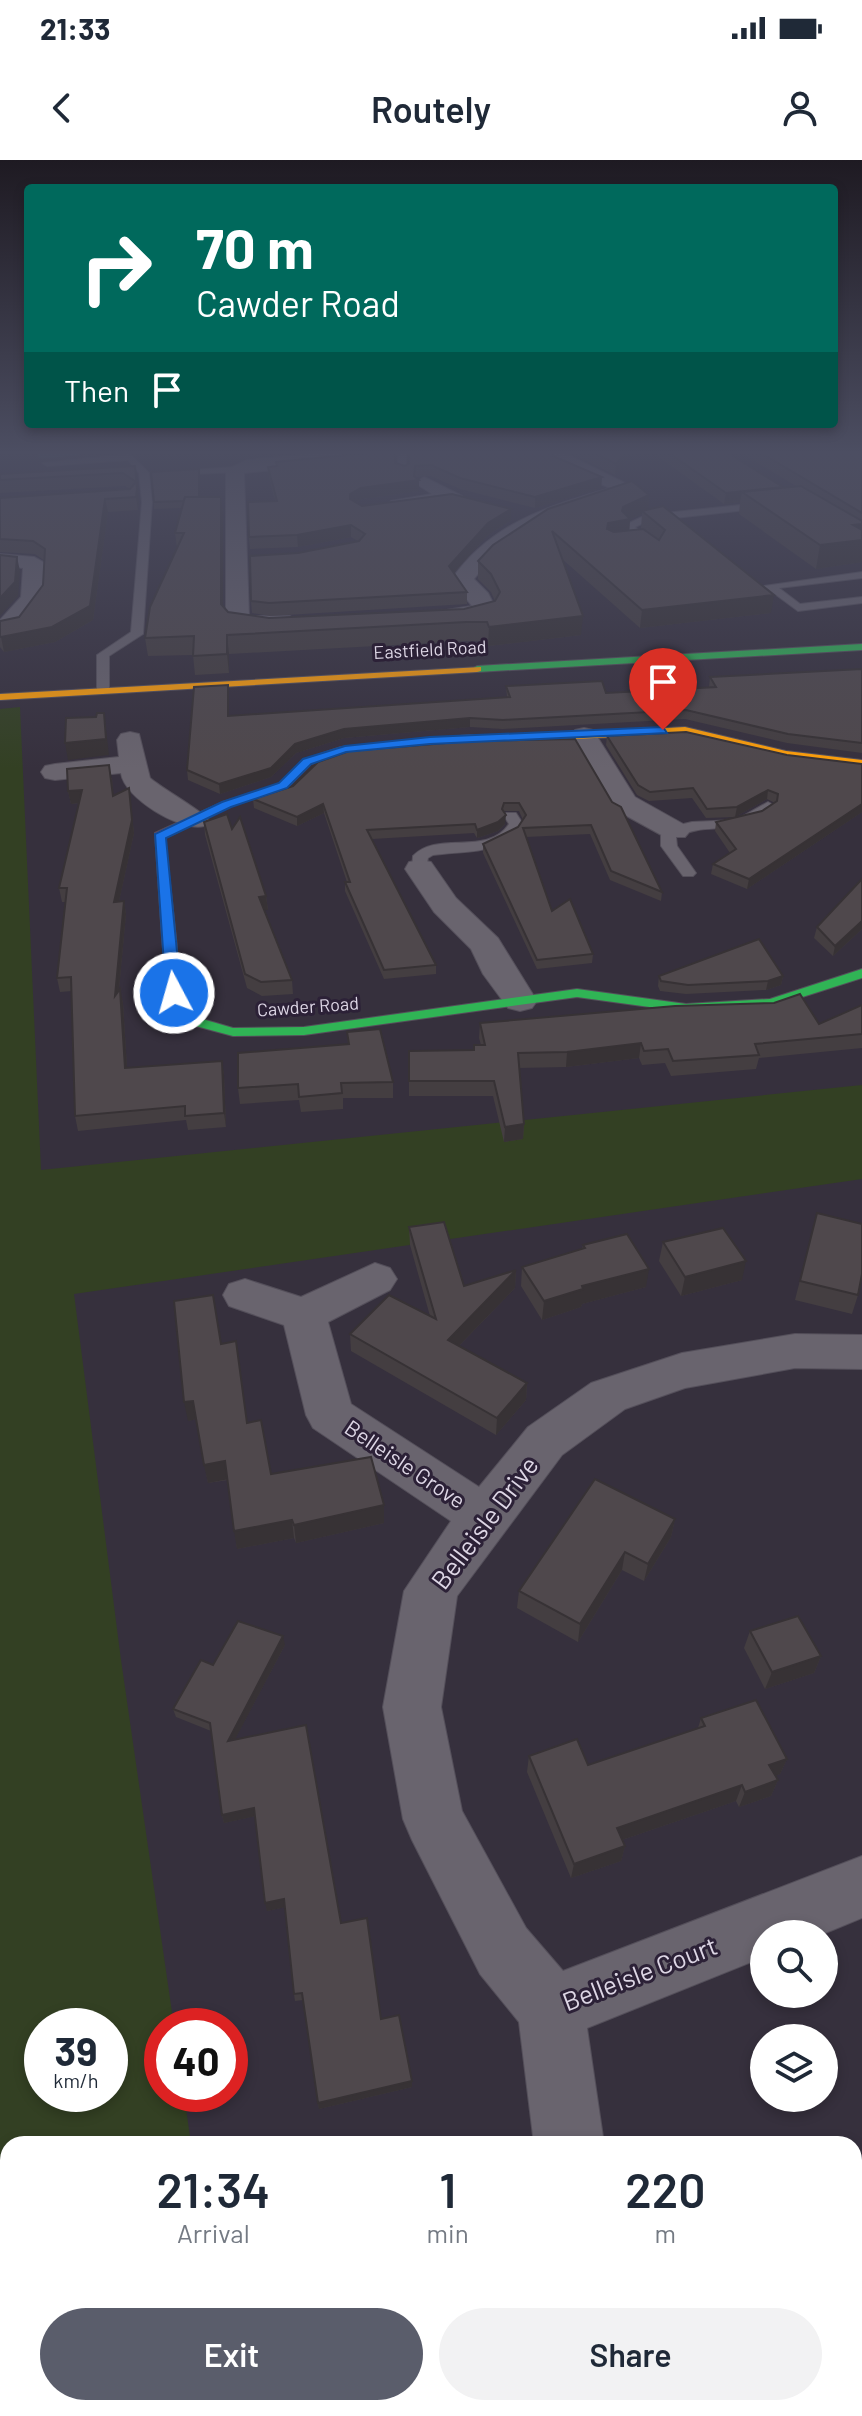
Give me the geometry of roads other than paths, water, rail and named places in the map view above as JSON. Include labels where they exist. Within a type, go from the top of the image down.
[{"type":"street","points":[[245,558],[238,622],[270,626],[315,622]]},
{"type":"street","points":[[418,619],[464,617],[486,611],[480,598],[462,580],[479,558]]},
{"type":"street","points":[[0,560],[34,563],[32,597],[12,625],[0,627]]},
{"type":"street","name":"Eastfield Road","points":[[0,697],[862,647]]},
{"type":"street","name":"Cawder Road","points":[[862,763],[786,754],[685,730],[470,738],[345,749],[307,762],[283,786],[227,804],[159,836],[174,993],[186,1019],[233,1032],[304,1031],[577,993],[686,1008],[771,1003],[862,973]]},
{"type":"street","points":[[584,736],[624,803],[675,831]]},
{"type":"street","points":[[55,772],[132,752],[136,781],[164,804],[194,820]]},
{"type":"street","points":[[420,869],[445,905],[486,945],[500,974],[520,1001]]},
{"type":"street","points":[[245,1295],[304,1315],[375,1279]]},
{"type":"street","name":"Belleisle Grove","points":[[304,1315],[330,1415],[485,1517]]},
{"type":"street","name":"Belleisle Drive","points":[[551,2009],[503,1951],[433,1819],[412,1707],[431,1591],[545,1441],[608,1396],[682,1371],[795,1351],[862,1352]]},
{"type":"street","name":"Belleisle Court","points":[[551,2009],[862,1887]]},
{"type":"street","points":[[551,2009],[568,2136]]},
{"type":"lane","points":[[103,690],[103,655],[137,634],[143,558]]},
{"type":"lane","points":[[862,575],[769,586],[798,608],[862,600]]},
{"type":"lane","points":[[688,873],[669,846],[668,835],[675,831],[747,824],[768,806]]},
{"type":"lane","points":[[420,869],[418,863],[429,851],[501,840],[512,833],[516,824],[511,816]]}]
